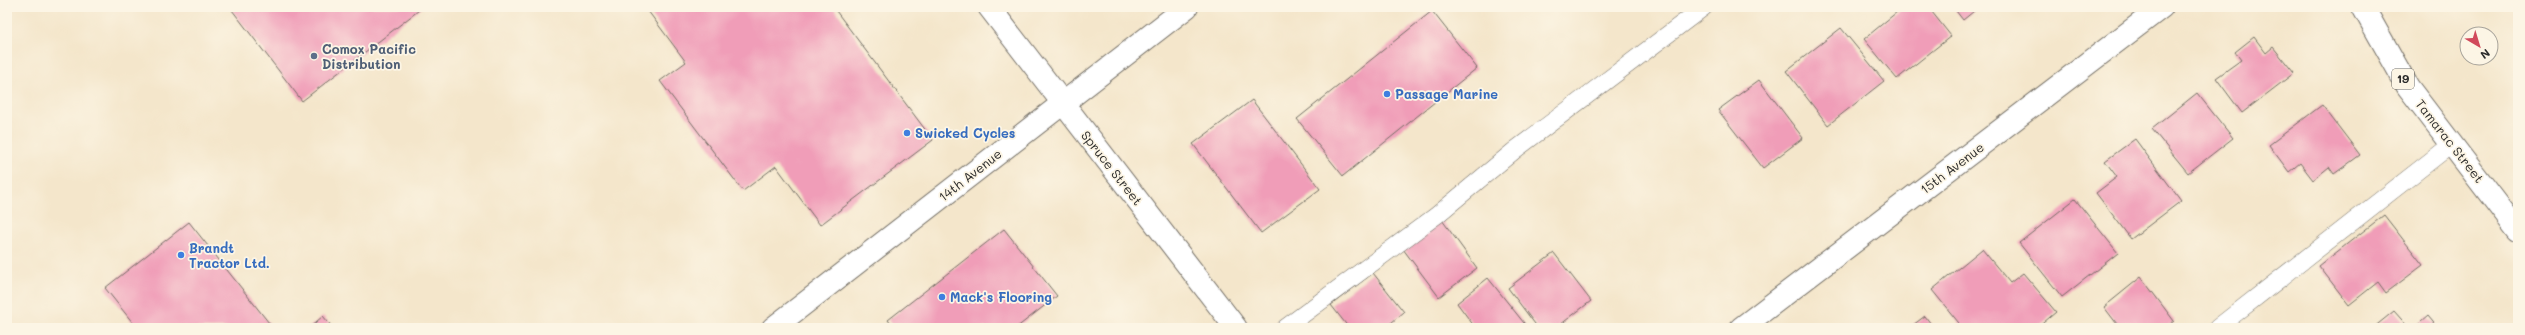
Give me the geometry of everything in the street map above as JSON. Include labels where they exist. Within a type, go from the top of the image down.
[{"type":"street","name":"Spruce Street","points":[[989,7],[1062,104],[1236,328]]},
{"type":"street","name":"14th Avenue","points":[[773,328],[1187,7]]},
{"type":"street","name":"15th Avenue","points":[[1741,328],[2162,7]]},
{"type":"street","name":"Tamarac Street","points":[[2363,7],[2408,87],[2518,230]]},
{"type":"lane","points":[[1285,328],[1437,215],[1515,150],[1704,7]]},
{"type":"lane","points":[[2217,328],[2452,144]]},
{"type":"building","name":"Comox Pacific Distribution","points":[[236,7],[423,7],[302,101],[232,10]]},
{"type":"building","points":[[645,7],[833,7],[933,140],[820,225],[776,166],[743,191],[660,81],[686,62]]},
{"type":"building","points":[[1903,7],[1928,7],[1951,36],[1897,79],[1864,39]]},
{"type":"building","points":[[1953,7],[1979,7],[1963,20]]},
{"type":"building","name":"Passage Marine","points":[[1432,11],[1477,68],[1343,176],[1297,119]]},
{"type":"building","points":[[1841,28],[1884,81],[1828,125],[1786,71]]},
{"type":"building","points":[[2254,37],[2266,53],[2273,47],[2294,73],[2242,113],[2216,78],[2241,60],[2235,52]]},
{"type":"building","points":[[1759,80],[1803,138],[1763,168],[1718,110]]},
{"type":"building","points":[[2197,93],[2233,138],[2188,173],[2152,129]]},
{"type":"building","points":[[1252,100],[1320,189],[1261,233],[1193,144]]},
{"type":"building","points":[[2322,105],[2360,155],[2334,174],[2329,167],[2313,180],[2300,163],[2289,172],[2269,145]]},
{"type":"building","points":[[2135,139],[2181,201],[2131,239],[2096,193],[2117,177],[2105,161]]},
{"type":"building","points":[[2075,199],[2118,253],[2062,297],[2019,243]]},
{"type":"building","points":[[2384,215],[2423,265],[2386,293],[2378,282],[2349,305],[2319,266]]},
{"type":"building","points":[[1442,220],[1477,268],[1439,297],[1403,249]]},
{"type":"building","name":"Brandt Tractor Ltd.","points":[[189,222],[273,328],[137,328],[105,288]]},
{"type":"building","points":[[1004,229],[1057,296],[1016,328],[894,328],[888,320]]},
{"type":"building","points":[[1982,249],[2010,283],[2023,273],[2056,312],[2037,328],[1963,328],[1932,290]]},
{"type":"building","points":[[1554,253],[1591,301],[1556,328],[1538,328],[1508,288]]},
{"type":"building","points":[[1373,273],[1404,312],[1385,328],[1349,328],[1331,305]]},
{"type":"building","points":[[2141,277],[2174,321],[2165,328],[2120,328],[2104,307]]},
{"type":"building","points":[[1488,278],[1528,328],[1471,328],[1474,326],[1457,303]]},
{"type":"building","points":[[2394,311],[2409,328],[2373,328]]},
{"type":"building","points":[[323,316],[333,328],[309,328]]},
{"type":"building","points":[[1925,316],[1934,328],[1909,328]]},
{"type":"building","points":[[2428,316],[2438,328],[2414,328]]},
{"type":"place","name":"Comox Pacific Distribution","points":[[314,56]]},
{"type":"place","name":"Passage Marine","points":[[1387,94]]},
{"type":"place","name":"Swicked Cycles","points":[[907,133]]},
{"type":"place","name":"Brandt Tractor Ltd.","points":[[181,255]]},
{"type":"place","name":"Mack's Flooring","points":[[942,297]]}]
